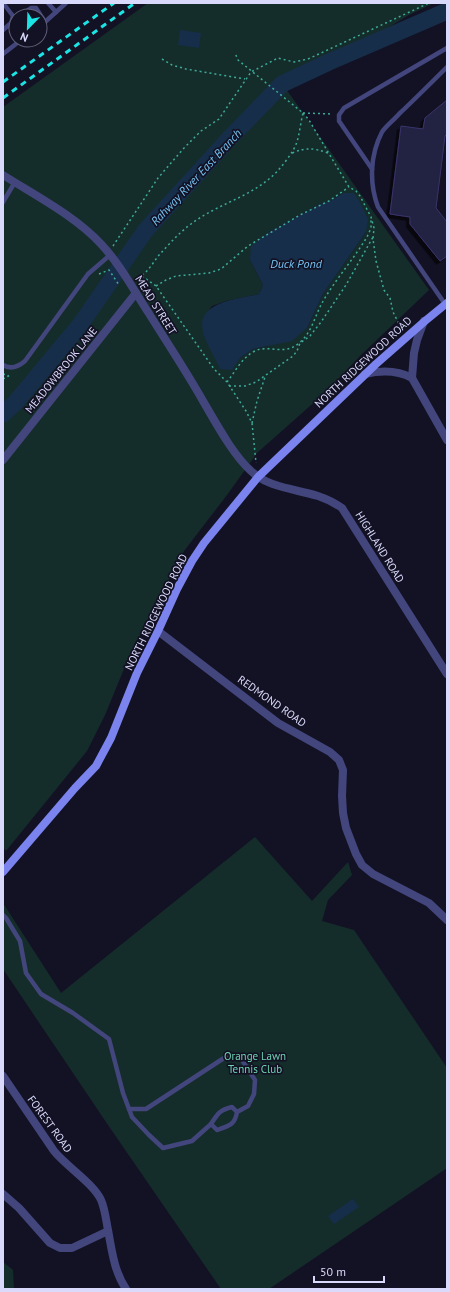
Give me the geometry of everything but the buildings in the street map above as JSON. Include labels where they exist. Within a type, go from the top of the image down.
[{"type":"street","name":"MEAD STREET","points":[[3,175],[76,222],[92,236],[112,258],[136,293],[238,457],[258,477]]},
{"type":"street","name":"MEADOWBROOK LANE","points":[[3,460],[136,293]]},
{"type":"street","name":"NORTH RIDGEWOOD ROAD","points":[[3,872],[75,788],[96,766],[111,738],[137,673],[177,589],[192,561],[204,543],[258,477],[365,374],[446,304]]},
{"type":"street","points":[[425,321],[417,340],[414,353],[412,378],[447,440]]},
{"type":"street","points":[[365,374],[384,371],[396,372],[412,378]]},
{"type":"street","name":"HIGHLAND ROAD","points":[[258,477],[270,483],[319,496],[342,508],[447,674]]},
{"type":"street","name":"REDMOND ROAD","points":[[158,631],[278,723],[336,756],[342,765],[343,770],[342,804],[346,828],[362,865],[373,874],[430,903],[447,920]]},
{"type":"street","name":"FOREST ROAD","points":[[3,1076],[61,1160],[93,1188],[101,1199],[114,1262],[119,1278],[126,1289]]},
{"type":"street","points":[[3,1194],[19,1208],[50,1243],[60,1248],[72,1248],[108,1231]]},
{"type":"lane","points":[[48,3],[56,12]]},
{"type":"lane","points":[[48,19],[66,3]]},
{"type":"lane","points":[[372,169],[339,121],[340,115],[344,108],[447,48]]},
{"type":"lane","points":[[446,304],[378,207],[374,197],[372,169],[376,147],[383,131],[447,67]]},
{"type":"lane","points":[[3,202],[15,182]]},
{"type":"lane","points":[[3,365],[10,368],[20,366],[88,274],[112,258]]},
{"type":"lane","points":[[3,915],[20,941],[26,973],[41,994],[73,1013],[109,1039],[123,1093],[132,1117],[163,1148],[192,1141],[211,1124],[217,1115],[223,1110],[232,1107],[237,1112]]},
{"type":"lane","points":[[129,1109],[146,1109],[224,1058],[240,1057],[255,1080],[254,1094],[248,1106],[237,1112]]},
{"type":"lane","points":[[211,1124],[217,1130],[228,1127],[236,1119],[237,1112]]},
{"type":"path","points":[[113,246],[158,178],[201,131],[219,119],[251,72],[278,58],[294,62],[308,59],[429,3]]},
{"type":"path","points":[[235,54],[238,60],[251,72],[303,114],[312,125],[349,187],[356,191],[360,196],[371,217],[374,228],[374,250],[384,290],[390,298],[393,312],[400,326]]},
{"type":"path","points":[[162,59],[172,65],[186,69],[245,79]]},
{"type":"path","points":[[303,114],[340,115]]},
{"type":"path","points":[[136,280],[142,276],[177,236],[191,224],[207,214],[253,192],[272,178],[292,153],[298,138],[303,114]]},
{"type":"path","points":[[292,153],[310,148],[328,153]]},
{"type":"path","points":[[156,286],[176,276],[209,273],[221,269],[248,246],[300,215],[329,201],[349,187]]},
{"type":"path","points":[[229,386],[246,386],[256,382],[293,356],[308,332],[322,303],[367,237],[371,228],[371,217]]},
{"type":"path","points":[[227,382],[242,362],[253,352],[260,349],[288,349],[310,336],[346,285],[374,236]]},
{"type":"path","points":[[109,270],[119,285]]},
{"type":"path","points":[[142,276],[156,286],[214,369],[227,382],[252,423]]},
{"type":"path","points":[[258,477],[252,423],[265,377]]},
{"type":"green space","points":[[148,3],[434,3],[409,15],[286,89],[429,290],[360,356],[328,390],[257,453],[184,551],[126,664],[105,715],[87,751],[6,851],[3,847],[3,107]],"holes":[[[343,193],[366,232],[323,294],[307,328],[268,346],[253,349],[240,358],[203,319],[212,306],[226,301],[259,294],[263,285],[250,260],[269,232],[320,204],[332,200]]]},
{"type":"green space","name":"Orange Lawn Tennis Club","points":[[255,837],[312,901],[348,862],[352,875],[328,900],[322,921],[354,930],[447,1068],[447,1168],[269,1289],[221,1289],[3,969],[3,903],[61,993]]},
{"type":"green space","points":[[3,1262],[13,1270],[14,1289],[3,1289]]},
{"type":"water","points":[[180,30],[201,33],[199,48],[178,45]]},
{"type":"water","name":"Duck Pond","points":[[343,193],[354,193],[361,204],[368,219],[366,232],[323,294],[307,328],[292,341],[253,349],[240,358],[232,370],[220,369],[204,336],[202,322],[206,314],[212,308],[221,303],[259,294],[263,285],[250,260],[251,246],[269,232]]},
{"type":"water","points":[[353,1199],[359,1207],[334,1224],[328,1216]]},
{"type":"waterway","name":"Rahway River East Branch","points":[[3,414],[15,403],[80,325],[145,231],[228,140],[282,84],[447,11]]},
{"type":"railway","points":[[3,82],[114,3]]},
{"type":"railway","points":[[3,98],[135,3]]}]
